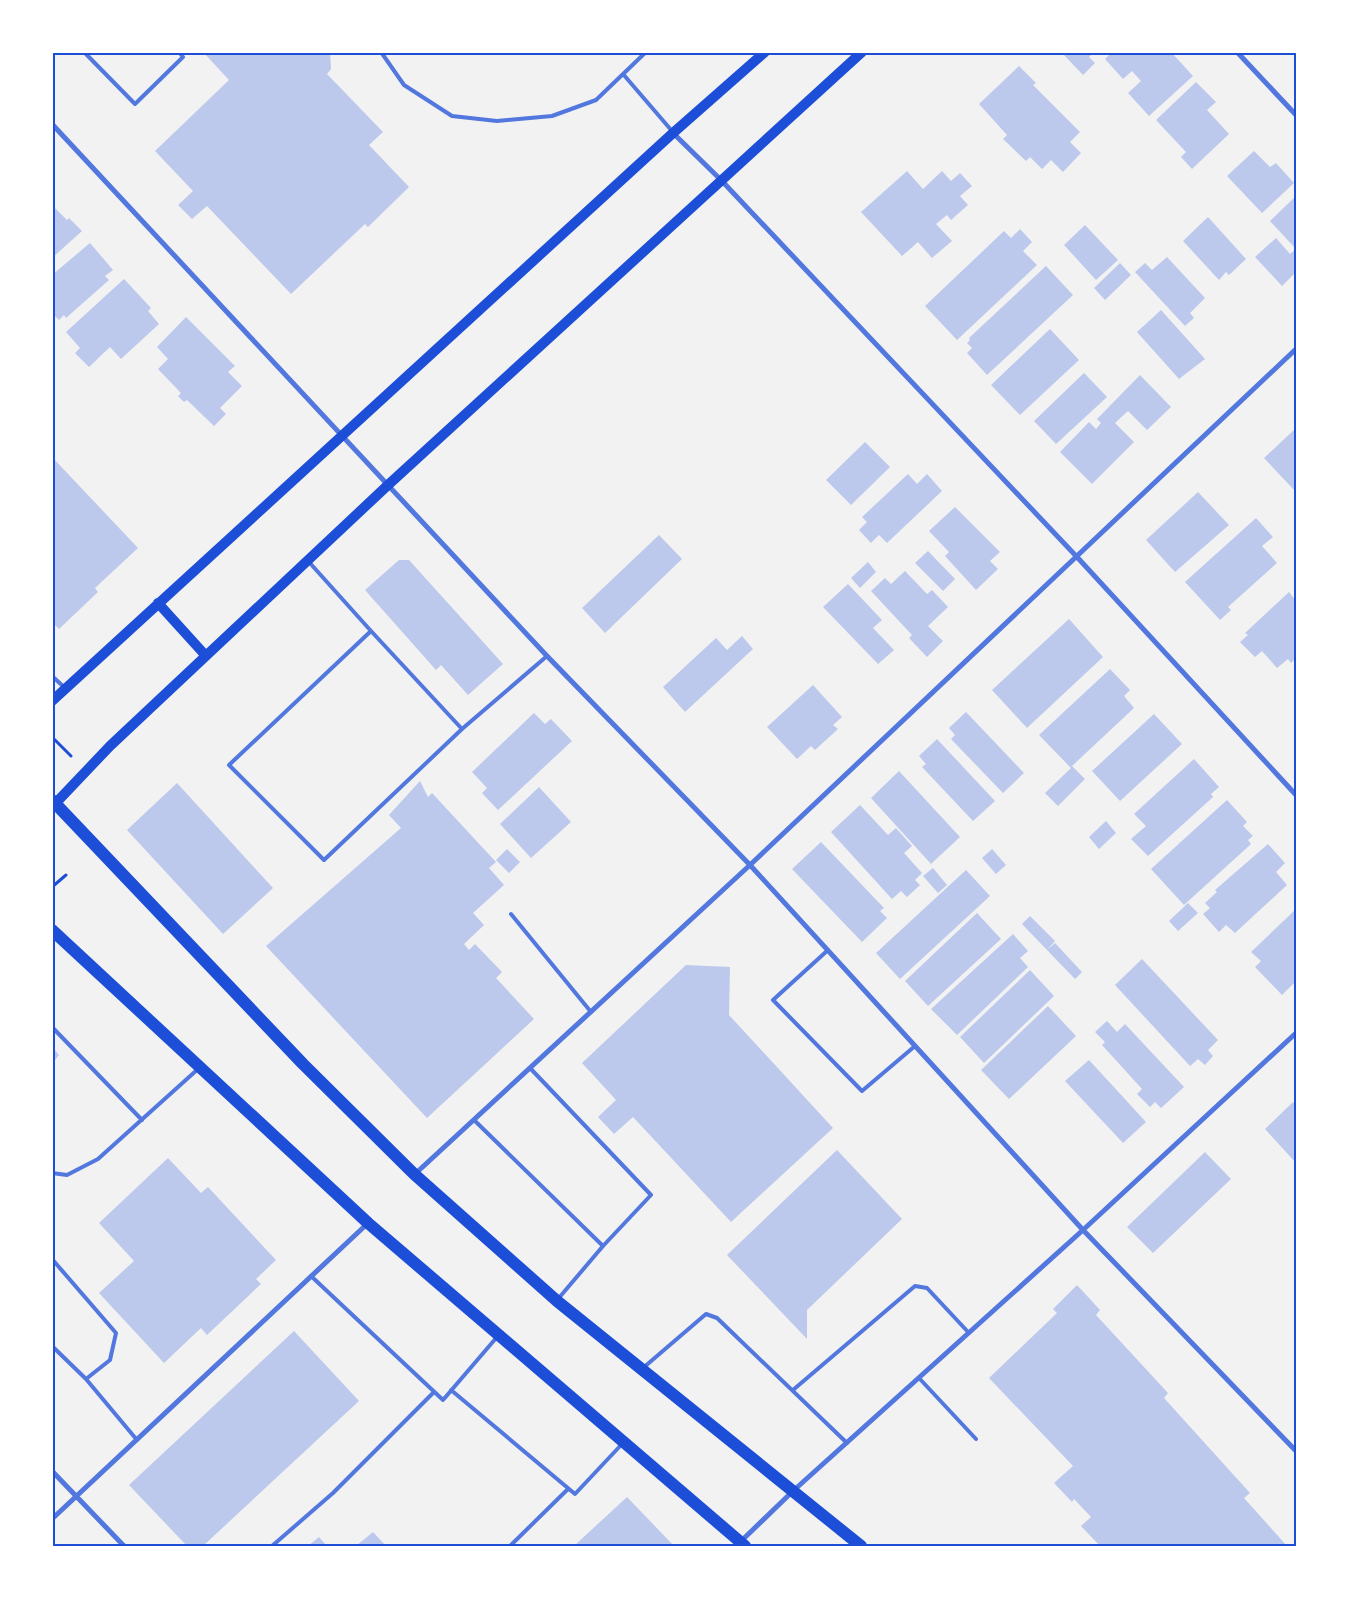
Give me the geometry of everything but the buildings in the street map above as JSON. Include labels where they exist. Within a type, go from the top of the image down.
[{"type":"main road","points":[[52,701],[673,133],[766,52]]},
{"type":"main road","points":[[861,1546],[557,1301],[414,1174],[303,1064],[54,804],[110,746],[388,485],[862,52]]},
{"type":"main road","points":[[158,603],[206,656]]},
{"type":"main road","points":[[54,933],[368,1223],[740,1545]]},
{"type":"street","points":[[1237,52],[1296,115]]},
{"type":"street","points":[[52,124],[547,656],[750,865],[1083,1230],[1296,1451]]},
{"type":"street","points":[[673,133],[721,180],[1077,557],[1296,795]]},
{"type":"street","points":[[414,1174],[750,865],[1296,349]]},
{"type":"street","points":[[740,1545],[793,1491],[1083,1230],[1296,1033]]},
{"type":"street","points":[[52,1519],[368,1223]]},
{"type":"street","points":[[52,1471],[124,1546]]},
{"type":"lane","points":[[84,52],[135,104],[183,57],[179,52]]},
{"type":"lane","points":[[381,52],[404,85],[452,116],[497,121],[552,116],[596,100],[646,52]]},
{"type":"lane","points":[[623,74],[673,133]]},
{"type":"lane","points":[[308,561],[462,729]]},
{"type":"lane","points":[[371,631],[229,765],[324,860],[462,729],[547,656]]},
{"type":"lane","points":[[52,676],[65,688]]},
{"type":"lane","points":[[511,914],[591,1012]]},
{"type":"lane","points":[[828,950],[773,1000],[862,1091],[915,1046]]},
{"type":"lane","points":[[52,1026],[142,1120]]},
{"type":"lane","points":[[52,1173],[67,1175],[98,1159],[200,1068]]},
{"type":"lane","points":[[530,1068],[651,1196],[603,1246],[557,1301]]},
{"type":"lane","points":[[474,1120],[603,1246]]},
{"type":"lane","points":[[52,1259],[116,1334],[110,1360],[86,1379]]},
{"type":"lane","points":[[311,1276],[443,1400],[498,1336]]},
{"type":"lane","points":[[793,1390],[915,1286],[927,1288],[969,1333]]},
{"type":"lane","points":[[641,1369],[706,1314],[717,1318],[847,1443]]},
{"type":"lane","points":[[52,1346],[86,1379],[137,1440]]},
{"type":"lane","points":[[919,1378],[976,1439]]},
{"type":"lane","points":[[451,1390],[575,1494],[623,1442]]},
{"type":"lane","points":[[272,1546],[332,1493],[434,1392]]},
{"type":"lane","points":[[510,1546],[568,1489]]},
{"type":"path","points":[[54,739],[71,756]]},
{"type":"path","points":[[52,887],[66,875]]}]
